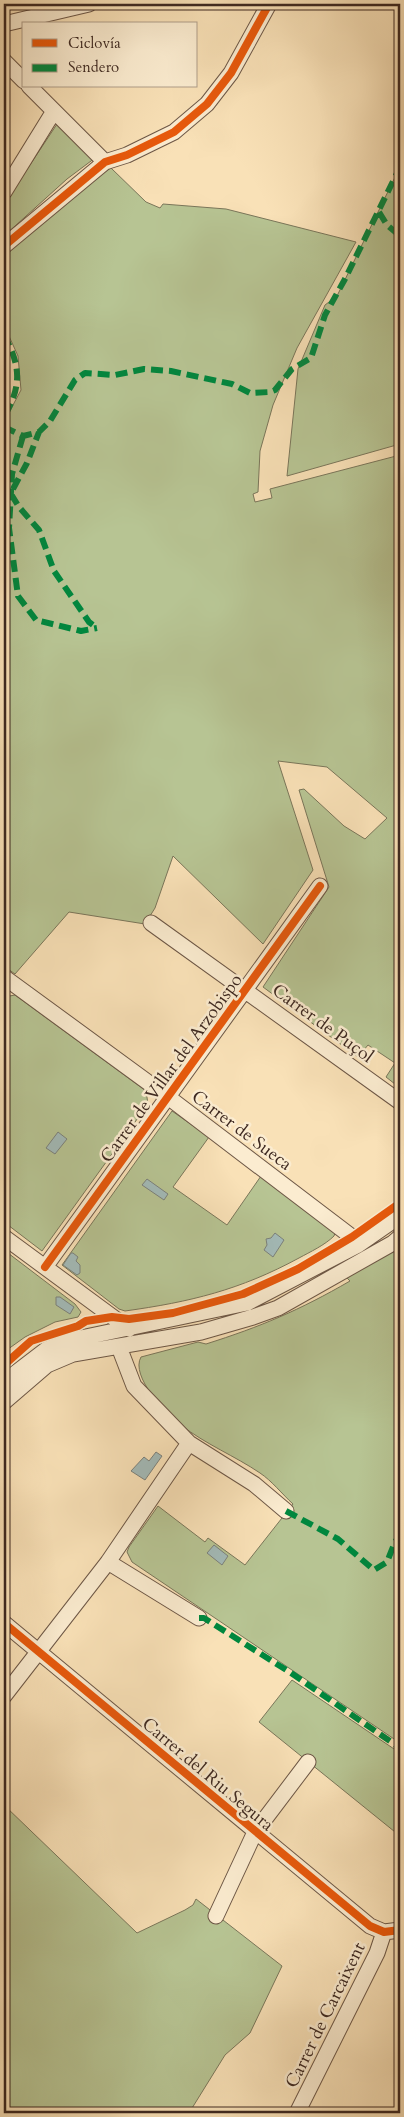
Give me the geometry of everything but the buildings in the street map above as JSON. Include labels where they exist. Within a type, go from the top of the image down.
[{"type":"street","points":[[4,24],[80,4]]},
{"type":"street","points":[[4,246],[105,162],[127,155],[174,132],[207,104],[231,73],[269,4]]},
{"type":"street","points":[[4,60],[22,79]]},
{"type":"street","points":[[31,88],[105,162]]},
{"type":"street","points":[[4,192],[54,111]]},
{"type":"street","name":"Carrer de Villar del Arzobispo","points":[[45,1267],[320,886]]},
{"type":"street","name":"Carrer de Puçol","points":[[151,923],[400,1102]]},
{"type":"street","name":"Carrer de Sueca","points":[[4,977],[168,1097],[352,1237],[358,1245]]},
{"type":"street","points":[[4,1382],[47,1350],[76,1339],[247,1303],[358,1245],[400,1216]]},
{"type":"street","points":[[4,1237],[129,1329]]},
{"type":"street","points":[[4,1402],[47,1365],[73,1354],[201,1332],[278,1308],[385,1248],[400,1237]]},
{"type":"street","points":[[119,1347],[134,1386],[188,1443],[254,1484],[286,1511]]},
{"type":"street","points":[[4,1696],[108,1562],[188,1443]]},
{"type":"street","points":[[108,1562],[199,1618]]},
{"type":"street","name":"Carrer del Riu Segura","points":[[4,1623],[370,1926],[384,1932]]},
{"type":"street","points":[[216,1916],[255,1832],[308,1762]]},
{"type":"street","points":[[384,1932],[400,1930]]},
{"type":"street","name":"Carrer de Carcaixent","points":[[297,2113],[377,1953],[384,1932]]},
{"type":"green space","points":[[59,121],[95,158],[67,179],[4,236],[4,204]]},
{"type":"green space","points":[[400,167],[400,444],[287,476],[298,369],[325,305],[337,296]]},
{"type":"green space","points":[[111,168],[146,202],[160,208],[163,204],[226,209],[356,242],[297,348],[273,405],[260,451],[258,492],[253,494],[255,502],[272,498],[270,489],[400,455],[400,1088],[386,1077],[395,1063],[368,1045],[358,1057],[263,987],[329,887],[299,790],[304,789],[344,826],[365,839],[387,818],[327,767],[278,761],[313,870],[263,944],[173,856],[155,908],[145,924],[69,912],[15,974],[4,966],[4,422],[21,390],[18,356],[4,325],[4,254],[101,174]]},
{"type":"green space","points":[[15,995],[146,1091],[148,1104],[42,1251],[4,1222],[4,997]]},
{"type":"green space","points":[[172,1111],[209,1137],[173,1187],[227,1225],[261,1176],[335,1233],[326,1242],[308,1253],[256,1279],[193,1299],[125,1311],[119,1309],[62,1265]]},
{"type":"green space","points":[[393,1247],[400,1252],[400,1743],[132,1562],[127,1552],[158,1506],[205,1542],[208,1538],[245,1565],[293,1504],[260,1473],[190,1432],[175,1420],[159,1404],[145,1384],[140,1374],[139,1365],[141,1357],[198,1342],[206,1344],[280,1317],[350,1281],[346,1277]]},
{"type":"green space","points":[[4,1250],[75,1304],[81,1312],[78,1317],[55,1322],[25,1337],[4,1352]]},
{"type":"green space","points":[[292,1680],[400,1753],[400,1836],[259,1722]]},
{"type":"green space","points":[[4,1805],[137,1933],[185,1910],[193,1905],[196,1899],[282,1966],[250,2033],[225,2055],[189,2113],[6,2113],[4,2111]]},
{"type":"water","points":[[58,1132],[67,1139],[55,1154],[46,1148]]},
{"type":"water","points":[[147,1179],[168,1194],[164,1200],[142,1185]]},
{"type":"water","points":[[275,1233],[284,1240],[273,1257],[264,1250],[267,1245],[266,1239],[271,1238]]},
{"type":"water","points":[[71,1253],[78,1257],[76,1261],[80,1265],[80,1273],[77,1275],[63,1265]]},
{"type":"water","points":[[56,1297],[60,1297],[74,1307],[70,1314],[56,1305]]},
{"type":"water","points":[[156,1452],[162,1456],[145,1480],[131,1471],[144,1457],[149,1461]]},
{"type":"water","points":[[214,1545],[228,1556],[222,1565],[207,1553]]},
{"type":"marked path","points":[[4,427],[23,436],[39,432],[50,421],[75,380],[85,373],[115,375],[144,369],[171,371],[232,384],[250,393],[275,390],[292,369],[311,358],[325,315],[345,279],[400,167]]},
{"type":"marked path","points":[[379,212],[387,225],[400,236]]},
{"type":"marked path","points":[[4,335],[14,357],[17,376],[14,395],[4,417]]},
{"type":"marked path","points":[[13,489],[27,463],[39,432]]},
{"type":"marked path","points":[[23,436],[12,474],[9,528],[18,596],[36,620],[81,631],[97,628]]},
{"type":"marked path","points":[[11,494],[19,507],[39,530],[54,571],[89,622],[97,628]]},
{"type":"marked path","points":[[286,1511],[338,1539],[374,1570],[387,1562],[400,1535]]},
{"type":"marked path","points":[[199,1618],[204,1618],[291,1673],[400,1748]]},
{"type":"cycle path","points":[[4,246],[105,162],[127,155],[174,132],[207,104],[231,73],[269,4]]},
{"type":"cycle path","points":[[45,1267],[320,886]]},
{"type":"cycle path","points":[[4,1365],[31,1341],[78,1326],[86,1321],[112,1317],[129,1319],[173,1313],[243,1294],[298,1269],[352,1237],[400,1203]]},
{"type":"cycle path","points":[[4,1623],[370,1926],[384,1932],[400,1930]]}]
